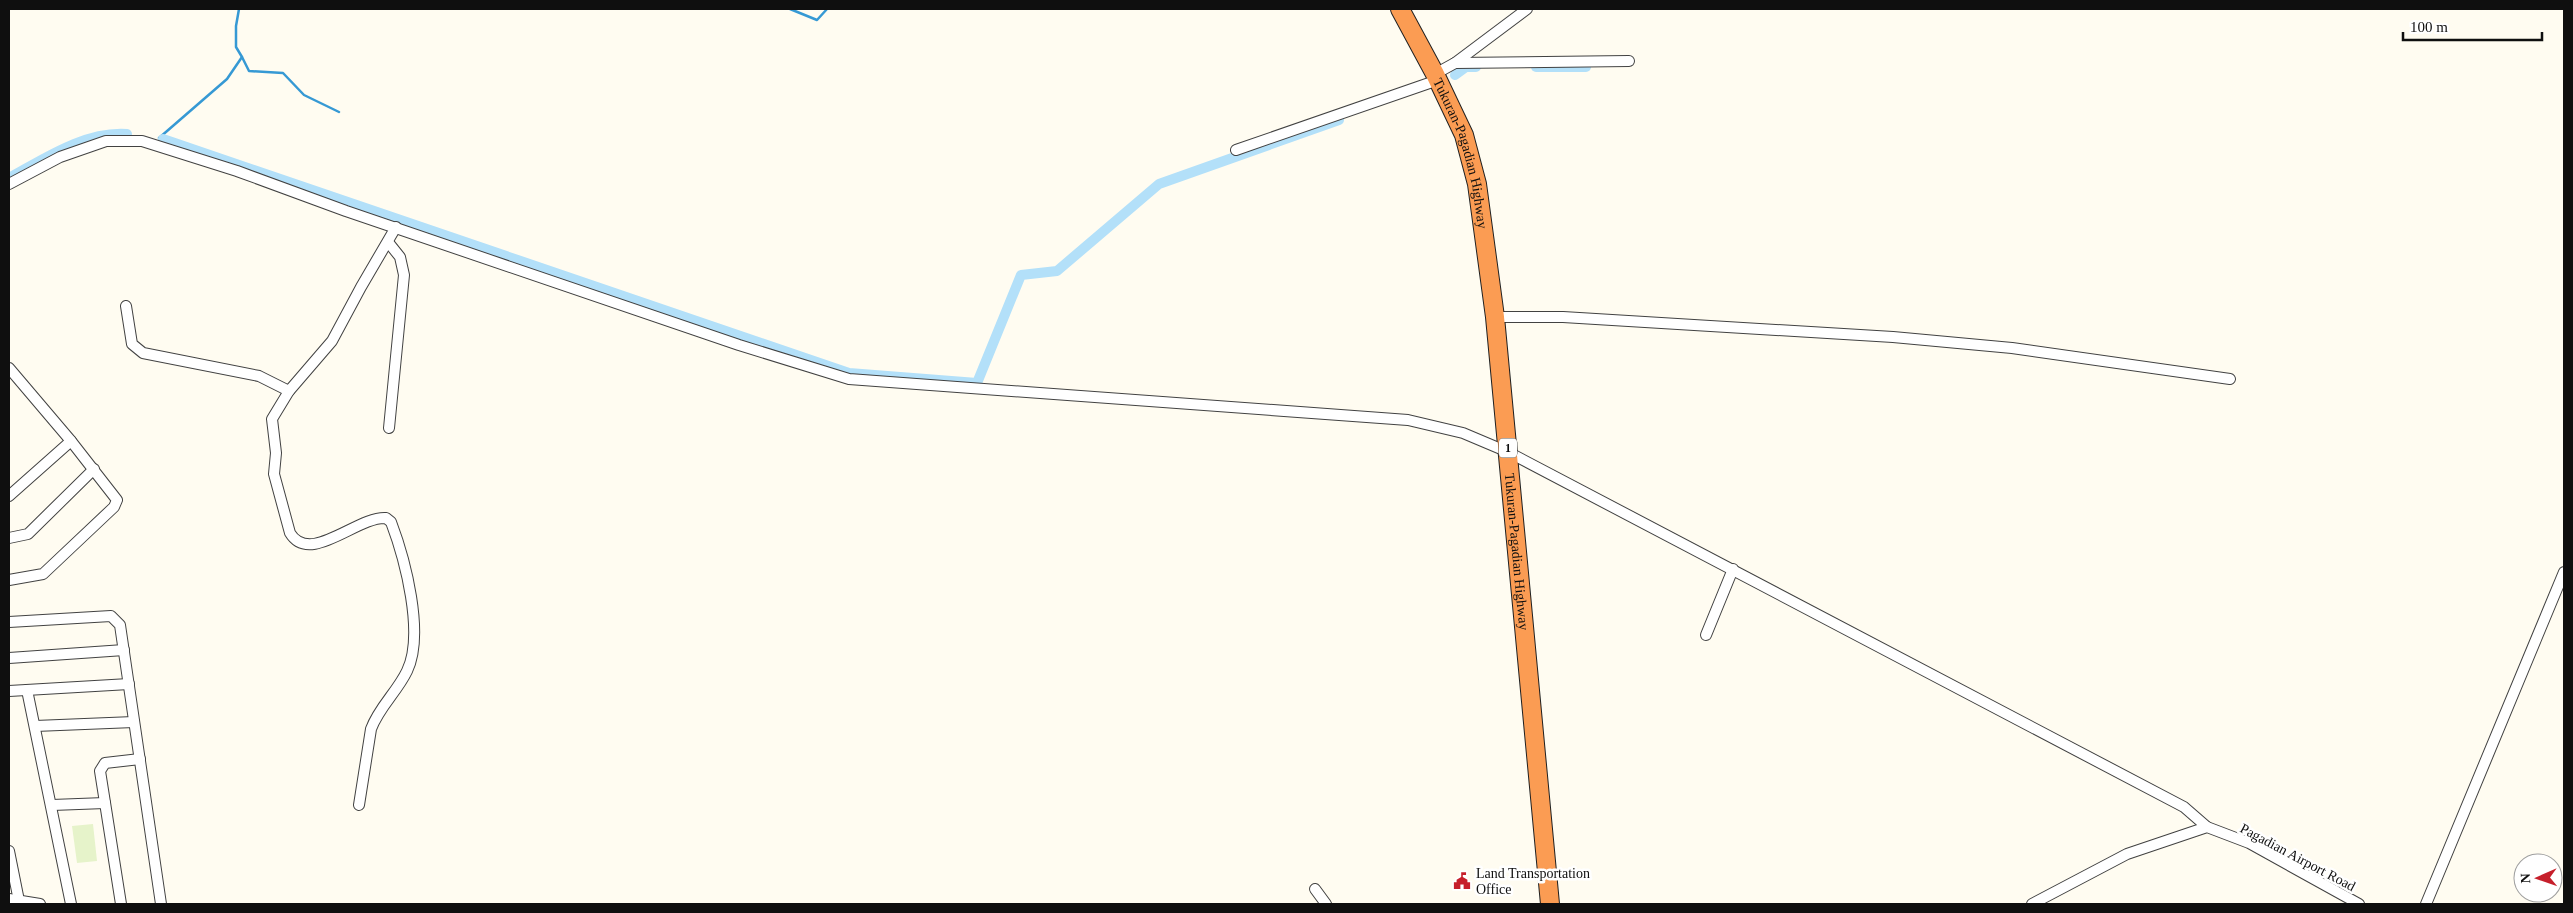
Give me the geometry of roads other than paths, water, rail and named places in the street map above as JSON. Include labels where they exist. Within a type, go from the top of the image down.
[{"type":"highway","name":"Tukuran-Pagadian Highway","points":[[1400,9],[1464,135],[1477,184],[1496,317],[1550,904]]},
{"type":"street","points":[[1236,150],[1436,77],[1527,9]]},
{"type":"street","points":[[1455,63],[1629,61]]},
{"type":"street","name":"Pagadian Airport Road","points":[[9,184],[60,157],[106,141],[142,141],[237,171],[740,345],[849,378],[1408,420],[1463,433],[1508,452],[1733,569],[2184,808],[2207,827],[2249,844],[2359,904]]},
{"type":"street","points":[[359,805],[371,729],[411,663],[413,627],[411,588],[391,522],[386,518],[316,543],[304,545],[294,540],[290,533],[273,467],[276,452],[272,418],[289,391],[332,341],[360,287],[396,227]]},
{"type":"street","points":[[388,242],[400,257],[404,275],[389,428]]},
{"type":"street","points":[[126,306],[132,344],[143,353],[259,376],[289,391]]},
{"type":"street","points":[[1496,317],[1563,317],[1893,337],[2012,348],[2230,379]]},
{"type":"street","points":[[9,368],[115,496],[114,507],[42,574],[9,580]]},
{"type":"street","points":[[9,496],[71,441]]},
{"type":"street","points":[[9,538],[28,534],[94,469]]},
{"type":"street","points":[[1706,635],[1733,569]]},
{"type":"street","points":[[2426,904],[2564,572]]},
{"type":"street","points":[[9,622],[111,616],[120,625],[161,904]]},
{"type":"street","points":[[9,658],[124,650]]},
{"type":"street","points":[[9,691],[129,684]]},
{"type":"street","points":[[27,690],[71,904]]},
{"type":"street","points":[[35,726],[134,722]]},
{"type":"street","points":[[121,904],[101,766],[110,761],[140,759]]},
{"type":"street","points":[[52,806],[105,803]]},
{"type":"street","points":[[2032,904],[2127,854],[2207,827]]},
{"type":"street","points":[[9,850],[14,900],[40,904]]},
{"type":"street","points":[[1315,888],[1326,904]]},
{"type":"waterway","points":[[239,9],[236,26],[236,47],[242,57]]},
{"type":"waterway","points":[[790,9],[817,20],[827,9]]},
{"type":"waterway","points":[[159,138],[227,79],[242,57],[249,71],[283,73],[304,95],[339,112]]},
{"type":"waterway","points":[[1455,75],[1466,67],[1476,67]]},
{"type":"waterway","points":[[1536,67],[1586,67]]},
{"type":"waterway","points":[[163,139],[849,373],[977,383],[1021,275],[1057,271],[1159,184],[1339,120]]},
{"type":"waterway","points":[[9,178],[51,155],[80,142],[111,134],[127,134]]},
{"type":"place","name":"Land Transportation Office","points":[[1462,881]]}]
